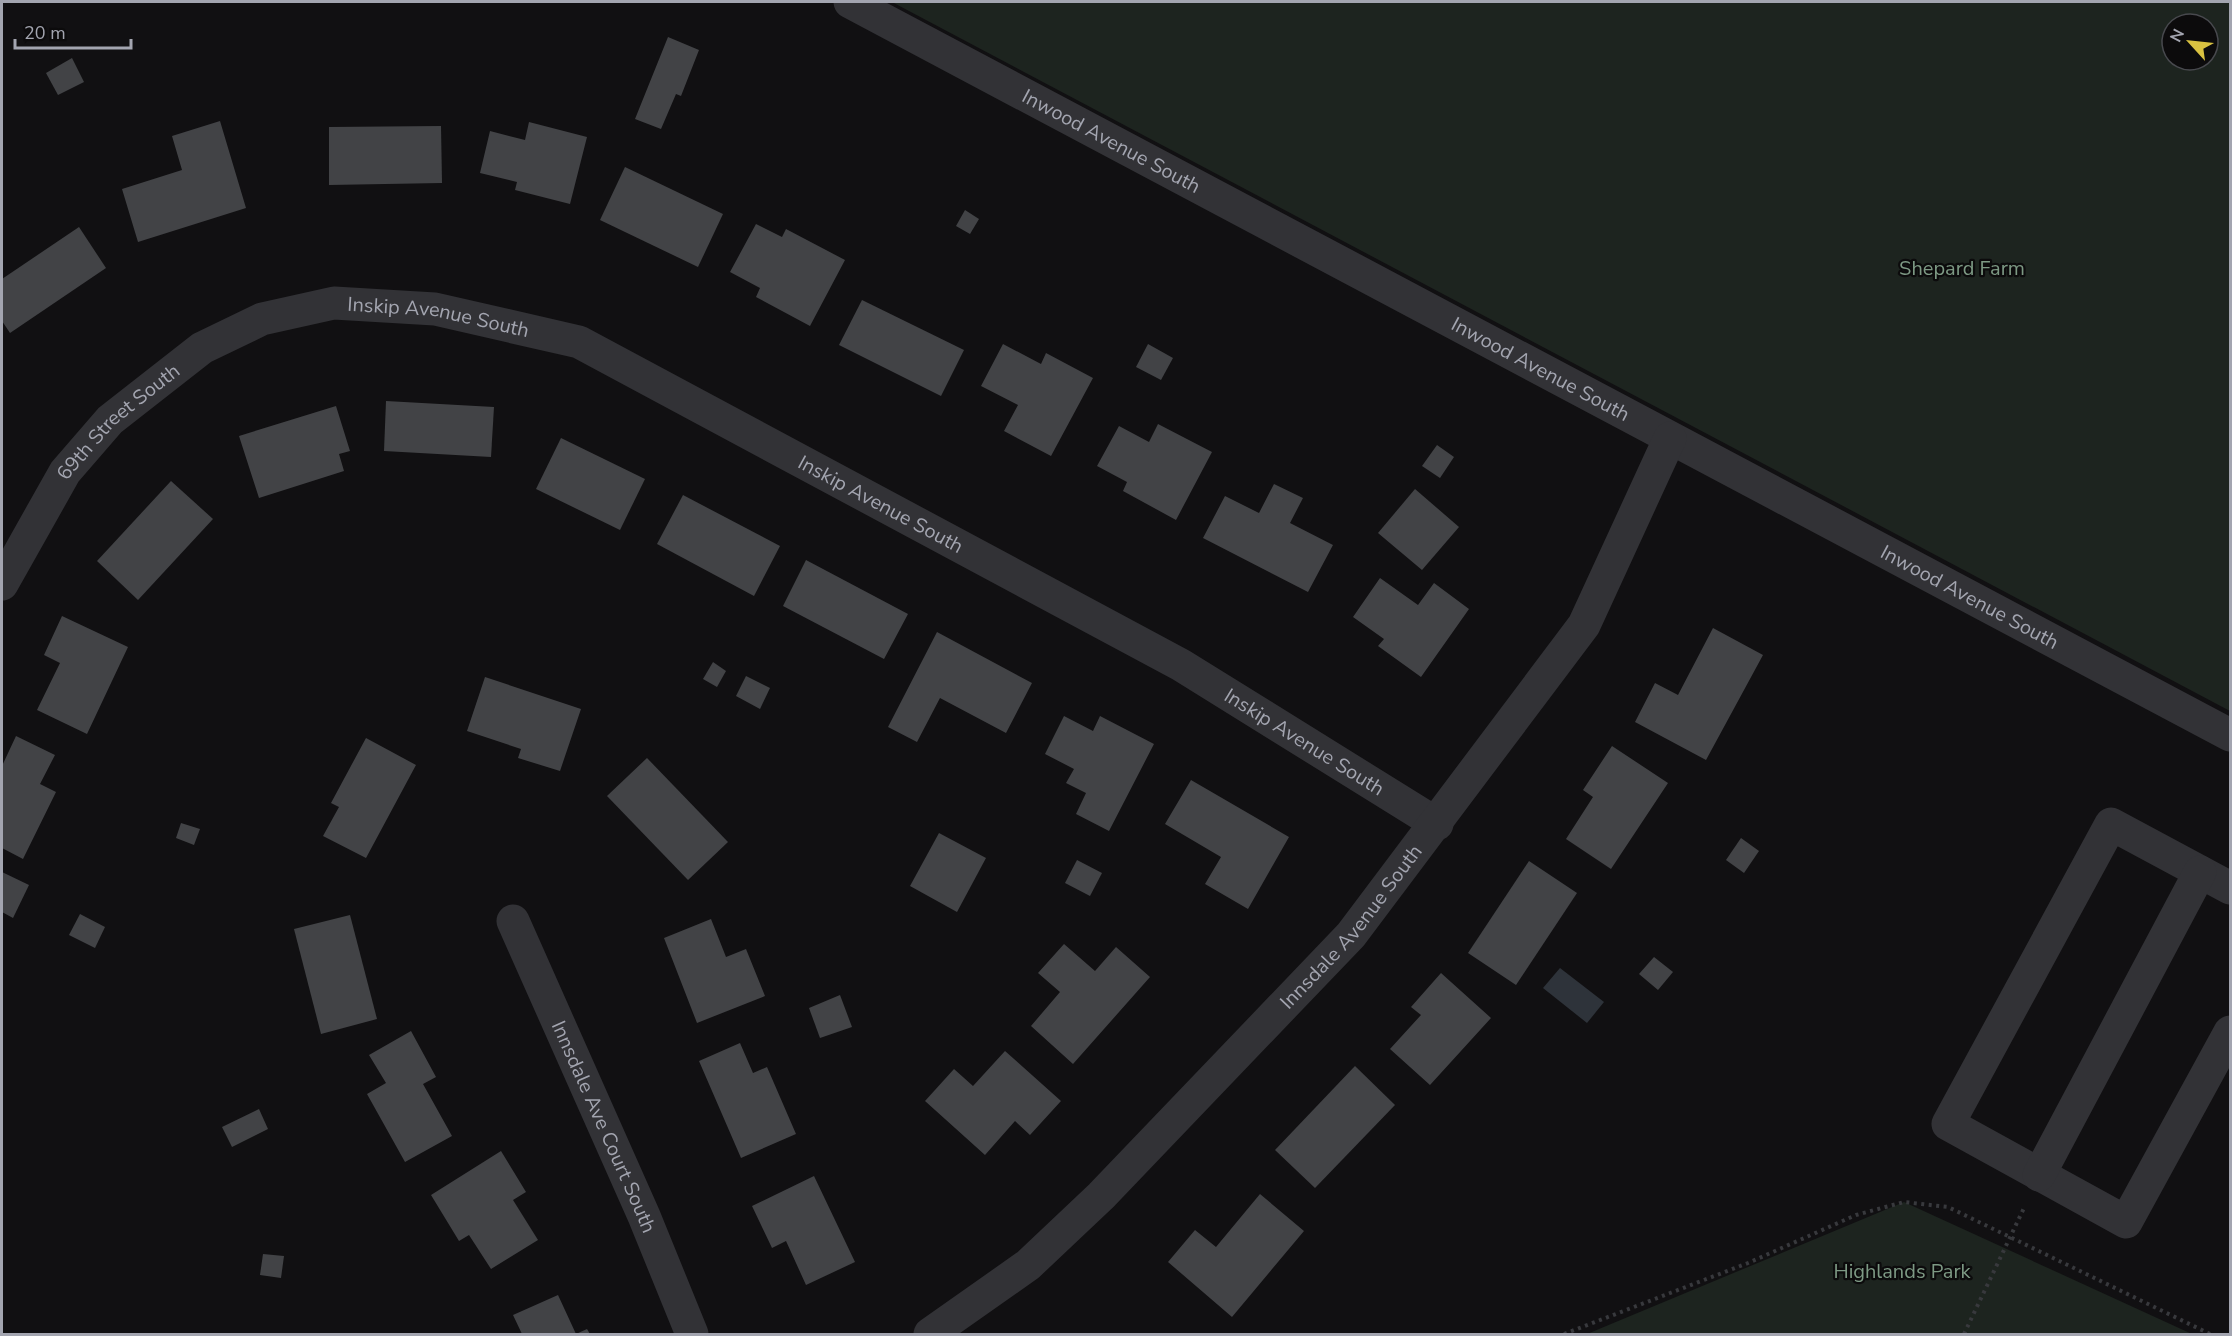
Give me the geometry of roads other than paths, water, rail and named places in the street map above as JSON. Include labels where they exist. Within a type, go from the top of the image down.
[{"type":"street","name":"Inwood Avenue South","points":[[850,2],[1231,202],[2230,735]]},
{"type":"street","name":"Inskip Avenue South","points":[[285,314],[334,303],[435,309],[579,342],[1180,664],[1437,824]]},
{"type":"street","name":"69th Street South","points":[[2,584],[65,471],[110,420],[202,348],[262,319],[285,314]]},
{"type":"street","name":"Innsdale Avenue South","points":[[930,1335],[1028,1265],[1101,1196],[1351,935],[1437,824],[1584,625],[1670,438]]},
{"type":"street","points":[[2230,888],[2111,824],[1948,1124],[2126,1222],[2230,1032]]},
{"type":"street","points":[[2039,1174],[2200,872]]},
{"type":"street","name":"Innsdale Ave Court South","points":[[513,921],[644,1216],[692,1335]]},
{"type":"park label","name":"Shepard Farm","points":[[1962,268]]},
{"type":"park label","name":"Highlands Park","points":[[1902,1271]]}]
